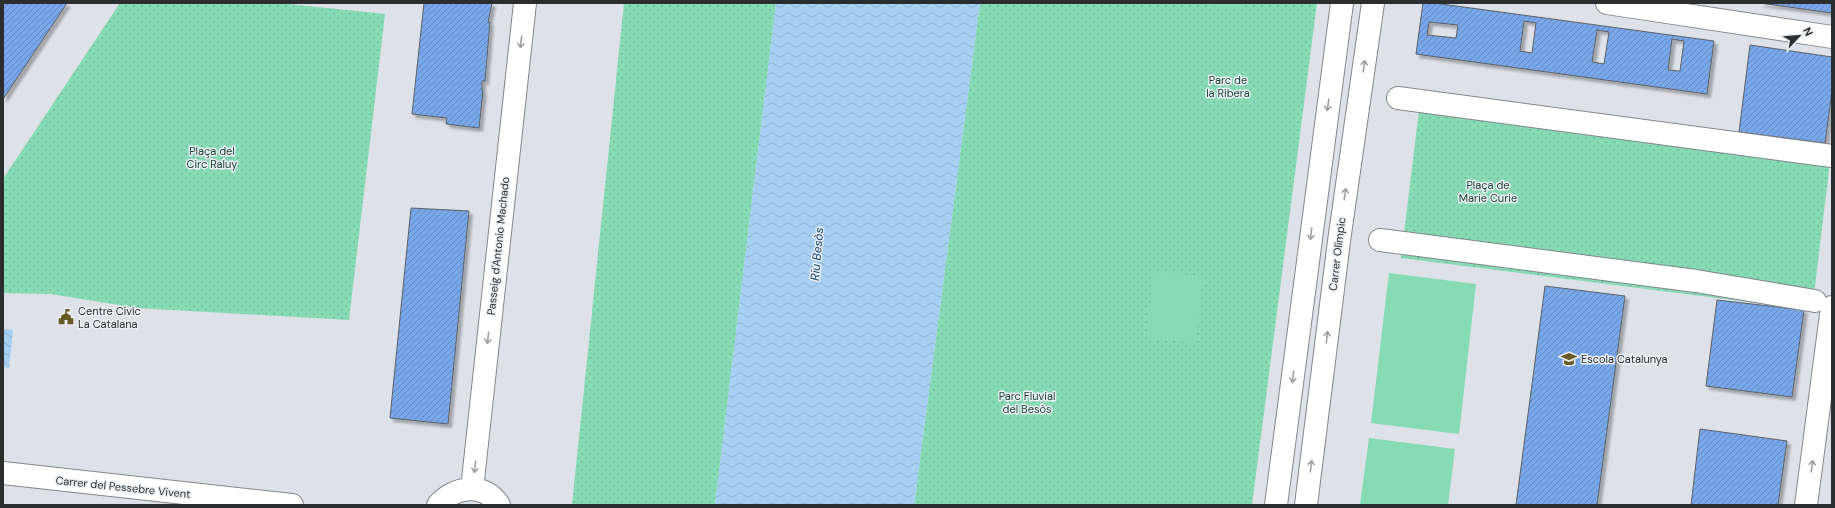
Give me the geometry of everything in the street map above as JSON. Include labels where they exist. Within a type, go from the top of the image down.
[{"type":"street","name":"Passeig d'Antonio Machado","points":[[472,489],[525,3]]},
{"type":"street","points":[[1276,505],[1342,3]]},
{"type":"street","name":"Carrer Olímpic","points":[[1306,505],[1339,241],[1373,3]]},
{"type":"street","points":[[1607,3],[1832,37]]},
{"type":"street","points":[[1398,98],[1832,156]]},
{"type":"street","points":[[1380,240],[1696,281],[1823,304],[1824,430],[1806,505]]},
{"type":"street","name":"Carrer del Pessebre Vivent","points":[[3,473],[292,505]]},
{"type":"street","points":[[438,505],[452,492],[463,489],[472,489],[486,493],[499,505]]},
{"type":"green space","name":"Plaça del Circ Raluy","points":[[120,3],[279,3],[385,14],[349,320],[137,308],[51,294],[3,293],[3,179]]},
{"type":"green space","points":[[624,3],[776,3],[715,505],[572,505]]},
{"type":"green space","points":[[980,3],[1317,3],[1252,505],[914,505]]},
{"type":"green space","points":[[1195,3],[1243,3],[1242,9]]},
{"type":"green space","name":"Plaça de Marie Curie","points":[[1421,94],[1832,146],[1812,310],[1401,258]]},
{"type":"green space","points":[[1154,270],[1203,277],[1196,343],[1146,338]]},
{"type":"green space","points":[[1389,273],[1476,284],[1459,434],[1371,423]]},
{"type":"green space","points":[[1369,438],[1455,449],[1448,505],[1360,505]]},
{"type":"water","name":"Riu Besòs","points":[[776,3],[980,3],[914,505],[715,505]]},
{"type":"water","points":[[3,329],[13,330],[9,368],[3,367]]},
{"type":"building","points":[[3,3],[67,3],[3,99]]},
{"type":"building","points":[[424,3],[492,3],[488,23],[490,22],[485,81],[482,81],[483,91],[479,128],[446,124],[447,118],[412,114]]},
{"type":"building","points":[[1423,3],[1434,3],[1714,41],[1707,94],[1416,54]],"holes":[[[1524,21],[1536,23],[1532,53],[1520,51]],[[1429,22],[1458,25],[1456,38],[1427,35]],[[1597,30],[1609,32],[1604,64],[1592,62]],[[1672,39],[1684,41],[1680,71],[1668,70]]]},
{"type":"building","points":[[1760,3],[1832,3],[1832,13]]},
{"type":"building","points":[[1750,45],[1832,57],[1832,91],[1825,143],[1739,132]]},
{"type":"building","points":[[411,208],[469,211],[448,424],[390,418]]},
{"type":"building","points":[[1545,286],[1625,296],[1597,505],[1516,505]]},
{"type":"building","points":[[1717,300],[1804,310],[1792,397],[1706,386]]},
{"type":"building","points":[[1700,429],[1787,441],[1778,505],[1691,505]]},
{"type":"place","name":"Centre Cívic La Catalana","points":[[66,317]]},
{"type":"place","name":"Escola Catalunya","points":[[1569,359]]},
{"type":"park label","name":"Parc de la Ribera","points":[[1228,86]]},
{"type":"park label","name":"Parc Fluvial del Besòs","points":[[1027,402]]}]
